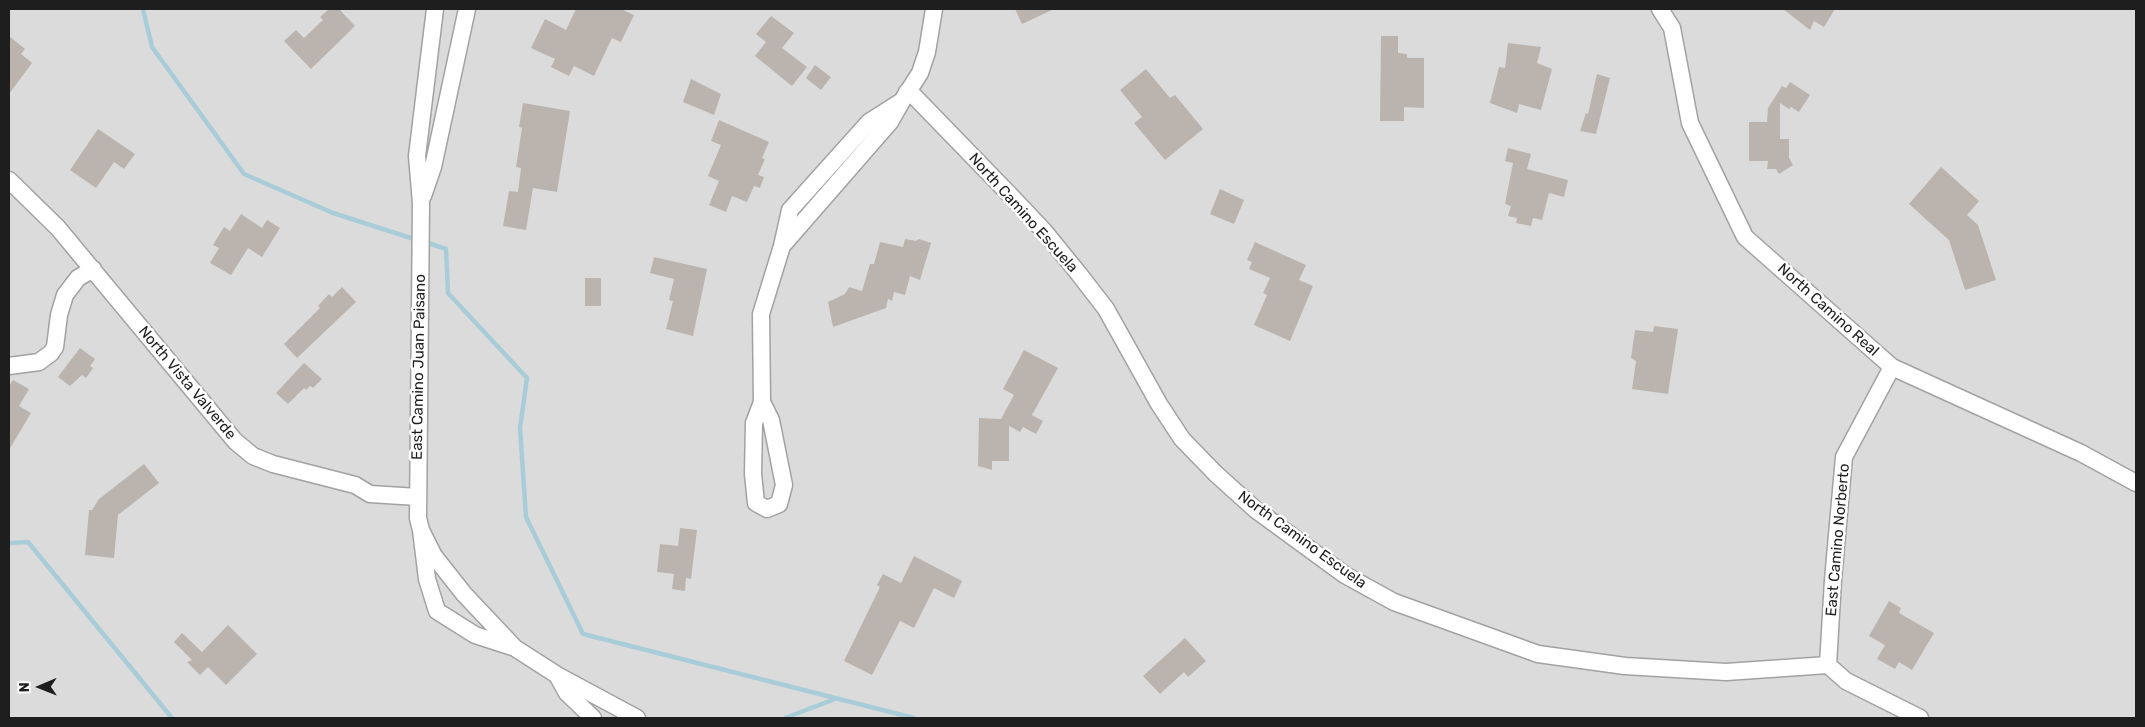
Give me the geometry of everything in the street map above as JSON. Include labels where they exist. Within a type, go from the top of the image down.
[{"type":"street","name":"East Camino Juan Paisano","points":[[435,9],[417,156],[421,203],[418,518],[427,579],[437,611],[475,634],[516,648]]},
{"type":"street","name":"East Camino Juan Paisano","points":[[421,203],[433,167],[467,9]]},
{"type":"street","points":[[762,402],[771,420],[784,486],[779,504],[767,509],[756,503],[753,474],[754,423],[762,402],[761,314],[782,246],[890,122],[920,73],[927,52],[934,9]]},
{"type":"street","name":"North Camino Real","points":[[1660,9],[1672,28],[1690,123],[1745,237],[1892,367],[2081,453],[2136,483]]},
{"type":"street","name":"North Camino Escuela","points":[[904,97],[914,96],[1044,231],[1079,274],[1106,309],[1182,439],[1216,474],[1256,510],[1345,575],[1394,602],[1538,654],[1625,666],[1726,672],[1828,665]]},
{"type":"street","name":"North Vista Valverde","points":[[9,180],[58,228],[93,268],[234,441],[253,456],[273,464],[355,485],[370,494],[418,497]]},
{"type":"street","points":[[9,366],[39,362],[51,353],[55,347],[59,316],[65,295],[78,278],[93,268]]},
{"type":"street","name":"East Camino Norberto","points":[[1828,665],[1833,580],[1844,457],[1892,367]]},
{"type":"street","name":"East Camino Juan Paisano","points":[[421,530],[434,556],[464,594],[516,648],[557,675],[637,718]]},
{"type":"street","points":[[1828,665],[1846,681],[1920,718]]},
{"type":"street","points":[[557,675],[567,693],[594,718]]},
{"type":"shaded area","points":[[9,9],[2136,9],[2136,718],[9,718]]},
{"type":"building","points":[[329,9],[339,9],[355,26],[311,69],[284,41],[296,30],[304,38],[323,20],[320,17]]},
{"type":"building","points":[[576,9],[621,9],[634,15],[621,42],[612,38],[594,76],[574,66],[569,76],[551,67],[555,59],[531,48],[545,19],[566,30]]},
{"type":"building","points":[[1015,9],[1054,9],[1022,24]]},
{"type":"building","points":[[1783,9],[1835,9],[1824,27],[1814,21],[1810,30]]},
{"type":"building","points":[[771,16],[794,33],[782,48],[807,67],[792,86],[755,56],[766,42],[756,34]]},
{"type":"building","points":[[9,36],[25,49],[21,54],[32,63],[9,94]]},
{"type":"building","points":[[1381,36],[1398,36],[1398,53],[1407,54],[1407,58],[1424,58],[1424,108],[1404,107],[1404,121],[1380,121]]},
{"type":"building","points":[[1508,43],[1541,47],[1537,63],[1552,69],[1541,110],[1519,104],[1517,113],[1490,103],[1499,67],[1505,68]]},
{"type":"building","points":[[815,65],[831,77],[821,90],[806,78]]},
{"type":"building","points":[[1146,69],[1170,98],[1175,95],[1203,129],[1165,160],[1134,123],[1142,117],[1120,90]]},
{"type":"building","points":[[1597,74],[1610,78],[1596,134],[1580,131],[1586,113],[1588,114]]},
{"type":"building","points":[[691,79],[721,94],[714,115],[683,102]]},
{"type":"building","points":[[1790,82],[1810,95],[1799,112],[1791,107],[1789,109],[1780,103],[1780,139],[1789,139],[1789,158],[1793,165],[1779,174],[1776,169],[1767,169],[1768,161],[1749,161],[1749,122],[1767,122],[1768,108],[1782,86],[1786,88]]},
{"type":"building","points":[[523,103],[570,111],[557,192],[533,188],[526,230],[503,226],[509,191],[518,192],[521,168],[516,167],[522,128],[519,127]]},
{"type":"building","points":[[719,120],[769,142],[762,158],[765,159],[758,175],[764,177],[760,188],[754,186],[747,202],[732,196],[726,212],[709,205],[719,181],[708,176],[721,145],[711,141]]},
{"type":"building","points":[[98,129],[135,154],[124,169],[114,162],[96,188],[70,170]]},
{"type":"building","points":[[1508,148],[1531,154],[1527,169],[1568,180],[1564,197],[1549,193],[1542,220],[1533,218],[1531,226],[1516,223],[1517,218],[1508,216],[1511,206],[1505,204],[1513,163],[1505,161]]},
{"type":"building","points":[[1941,167],[1979,201],[1967,215],[1978,225],[1996,280],[1965,290],[1949,240],[1909,204]]},
{"type":"building","points":[[1220,189],[1244,200],[1234,224],[1210,214]]},
{"type":"building","points":[[241,214],[262,228],[267,220],[280,228],[262,257],[248,248],[231,275],[210,263],[219,248],[213,245],[224,227],[230,231]]},
{"type":"building","points":[[905,239],[916,241],[919,239],[931,243],[920,280],[910,276],[905,295],[894,292],[892,301],[888,299],[886,308],[833,327],[828,302],[845,294],[849,287],[862,291],[870,264],[874,264],[880,242],[903,247]]},
{"type":"building","points":[[1255,242],[1306,265],[1299,280],[1313,286],[1290,341],[1254,325],[1267,295],[1263,293],[1270,278],[1249,269],[1252,262],[1247,260]]},
{"type":"building","points":[[654,257],[707,269],[693,336],[666,329],[673,301],[669,300],[674,279],[650,273]]},
{"type":"building","points":[[585,278],[601,278],[601,306],[585,306]]},
{"type":"building","points":[[342,287],[356,302],[297,358],[284,344],[320,308],[318,306],[329,294],[332,297]]},
{"type":"building","points":[[1654,326],[1678,329],[1668,394],[1632,389],[1636,361],[1631,358],[1635,330],[1653,332]]},
{"type":"building","points":[[80,348],[95,359],[90,366],[93,368],[86,378],[82,375],[70,386],[58,377]]},
{"type":"building","points":[[1024,350],[1058,368],[1032,415],[1043,421],[1036,434],[1023,427],[1020,432],[1009,426],[1009,461],[992,461],[992,470],[978,466],[979,418],[1001,419],[1014,395],[1003,389]]},
{"type":"building","points":[[304,363],[322,379],[313,388],[310,386],[306,390],[304,388],[288,404],[276,393]]},
{"type":"building","points":[[13,380],[29,389],[19,406],[31,413],[9,450],[9,386]]},
{"type":"building","points":[[144,464],[159,483],[118,515],[114,558],[85,555],[89,510],[92,510],[99,499]]},
{"type":"building","points":[[680,528],[697,530],[691,579],[686,578],[685,591],[672,589],[674,574],[657,572],[660,544],[678,546]]},
{"type":"building","points":[[914,556],[962,581],[954,598],[934,588],[914,628],[900,621],[872,675],[844,661],[880,587],[877,585],[883,574],[901,583]]},
{"type":"building","points":[[1889,601],[1901,608],[1899,613],[1934,633],[1912,670],[1899,662],[1895,669],[1877,659],[1885,645],[1869,636]]},
{"type":"building","points":[[228,625],[257,654],[226,685],[208,667],[200,675],[187,662],[192,660],[174,642],[182,633],[202,652]]},
{"type":"building","points":[[1185,638],[1206,661],[1188,677],[1184,672],[1160,694],[1143,676]]},
{"type":"waterway","points":[[143,9],[152,47],[244,174],[333,213],[417,240]]},
{"type":"waterway","points":[[425,242],[446,249],[448,293],[527,378],[520,428],[526,517],[583,634],[914,718]]},
{"type":"waterway","points":[[9,543],[28,542],[172,718]]},
{"type":"waterway","points":[[785,718],[835,699]]}]
